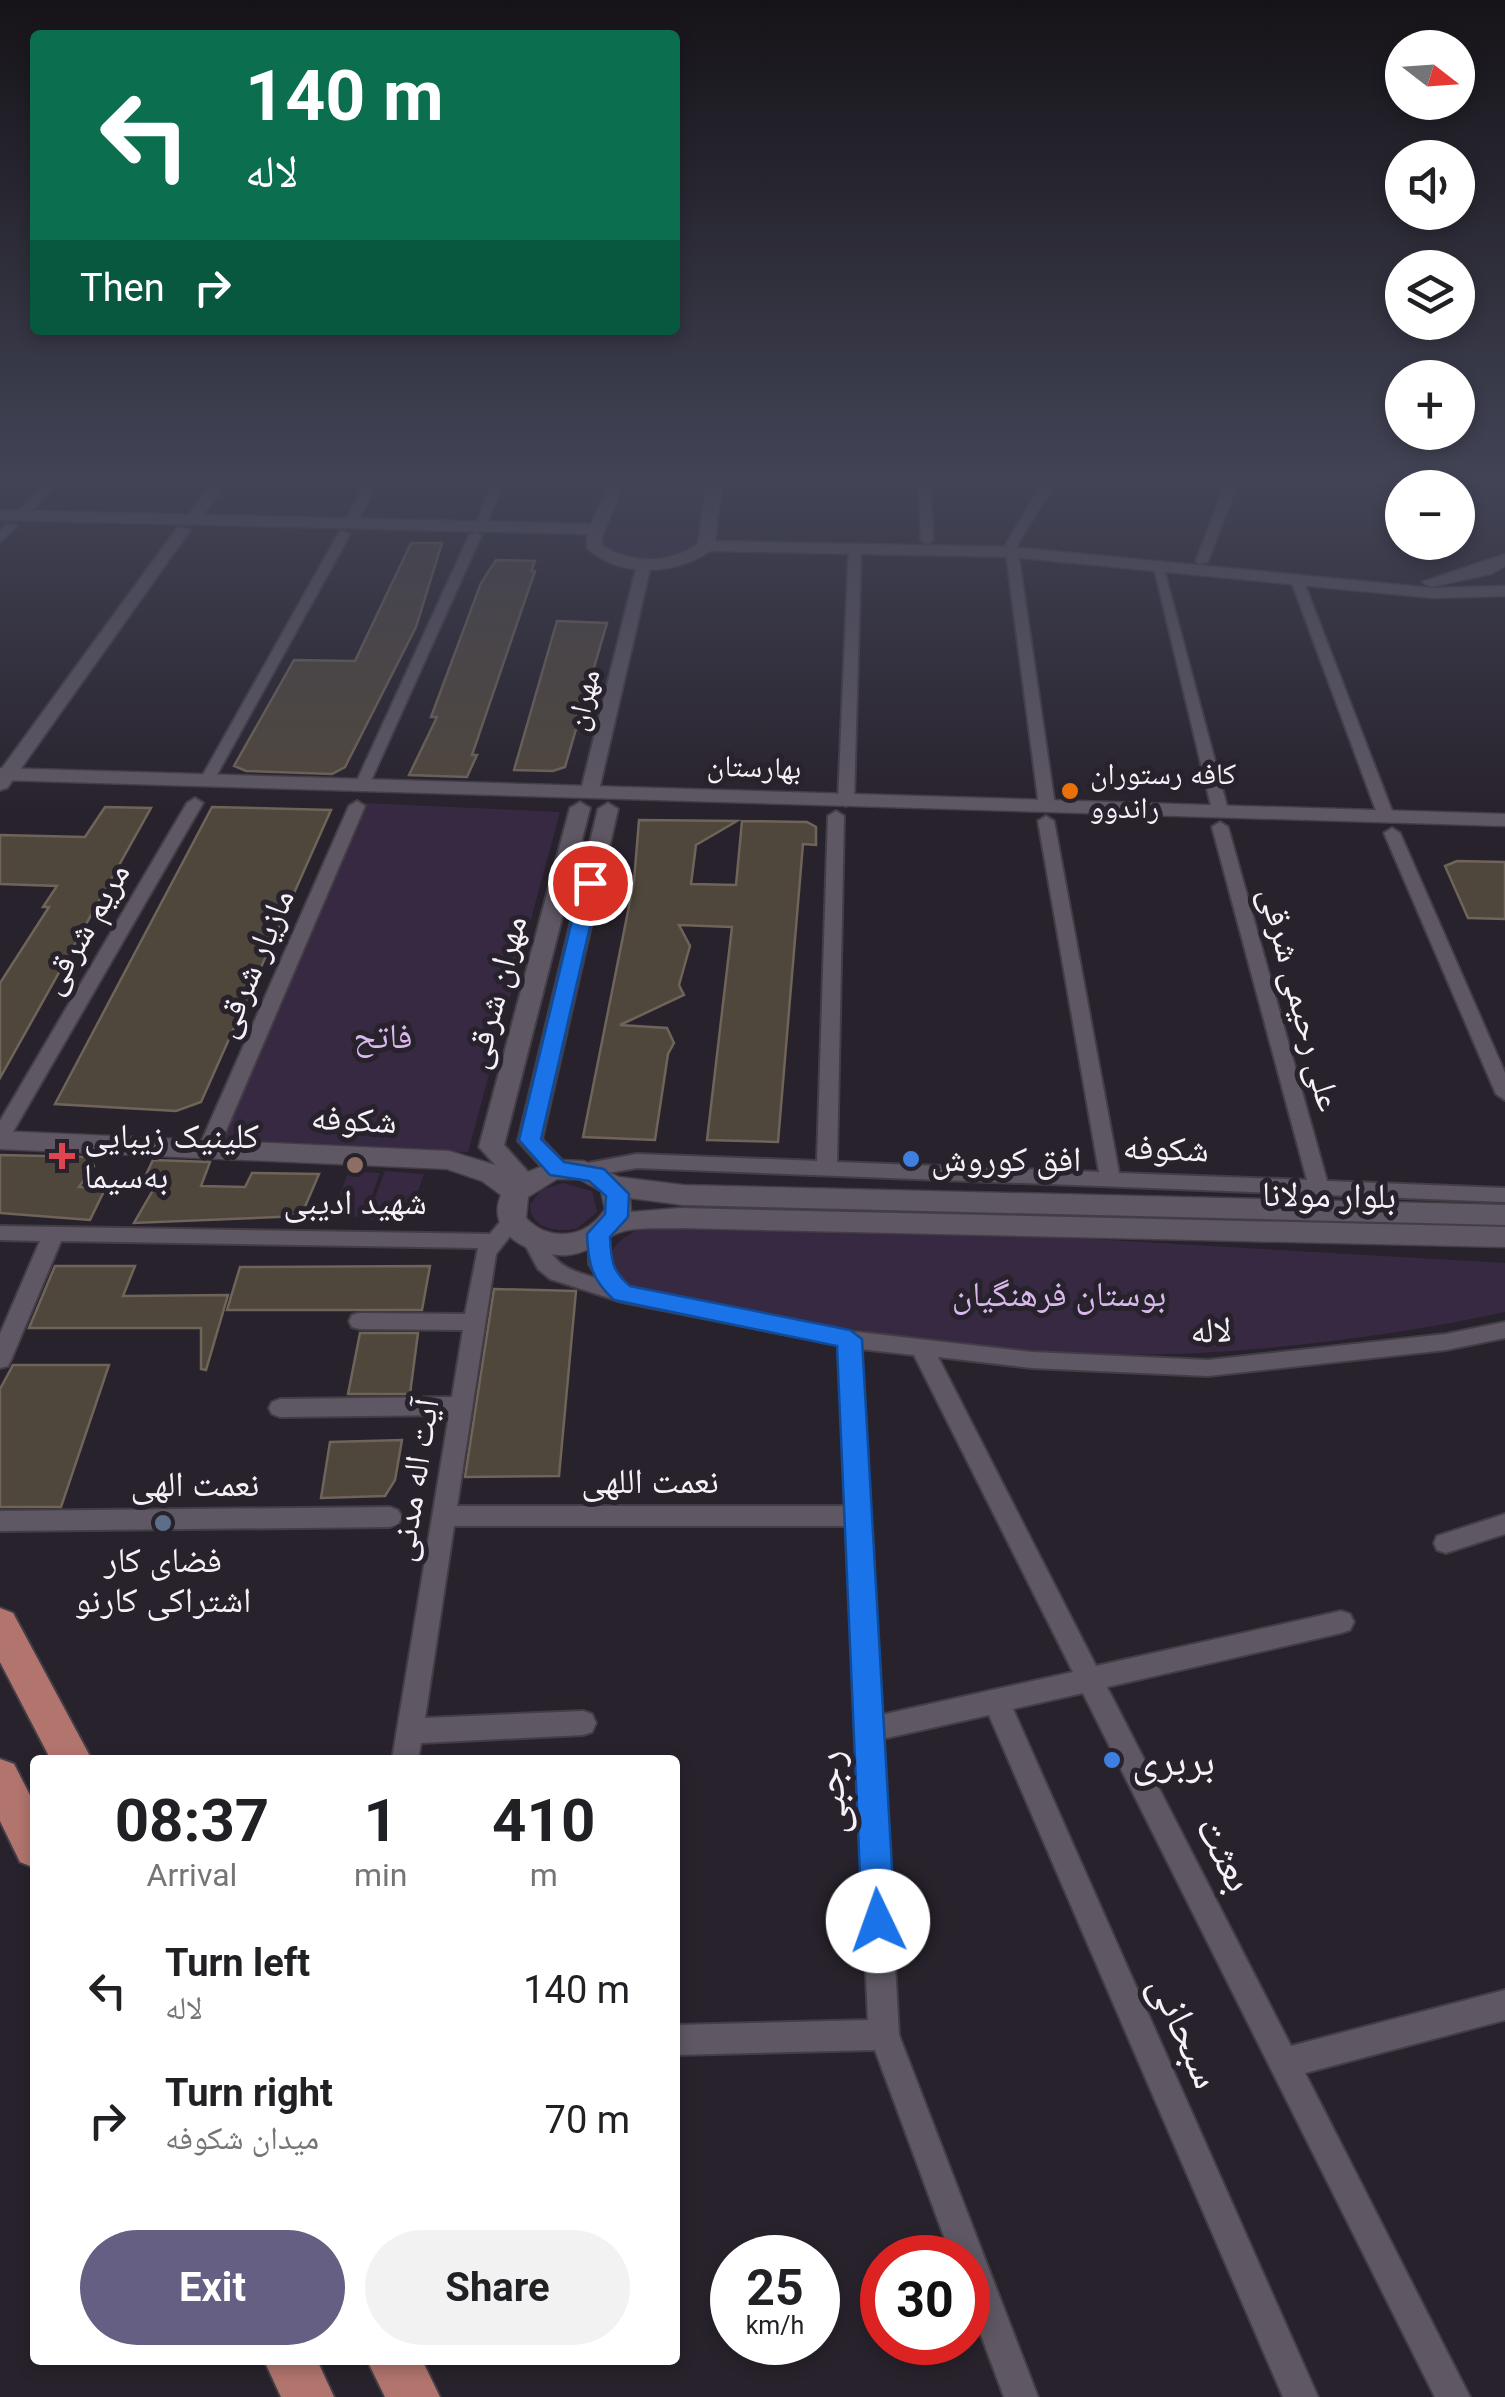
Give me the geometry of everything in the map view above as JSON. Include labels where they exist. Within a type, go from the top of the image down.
[{"type":"main road","points":[[1494,589],[1505,613]]},
{"type":"main road","name":"بهارستان","points":[[2,781],[207,780],[359,795],[841,809]]},
{"type":"main road","name":"بهارستان","points":[[2,781],[342,798],[585,799],[608,809],[841,809],[1389,824],[1505,836]]},
{"type":"main road","name":"بهارستان","points":[[1389,824],[1505,820]]},
{"type":"main road","name":"شکوفه","points":[[0,1139],[450,1160],[521,1187]]},
{"type":"main road","points":[[571,1170],[613,1186],[619,1209],[605,1229],[566,1245],[513,1234],[511,1201],[521,1187],[571,1170]]},
{"type":"main road","name":"بلوار مولانا","points":[[613,1186],[683,1195],[1505,1215]]},
{"type":"main road","name":"بلوار مولانا","points":[[605,1229],[680,1218],[1505,1237]]},
{"type":"main road","points":[[0,1625],[69,1755]]},
{"type":"main road","points":[[0,1778],[30,1838]]},
{"type":"main road","points":[[292,2365],[308,2397]]},
{"type":"main road","points":[[397,2365],[414,2397]]},
{"type":"street","points":[[2,781],[142,589]]},
{"type":"street","points":[[207,780],[313,589]]},
{"type":"street","name":"مازیار شرقی","points":[[209,1147],[451,589]]},
{"type":"street","name":"مهران","points":[[585,799],[636,589]]},
{"type":"street","points":[[827,1167],[853,589]]},
{"type":"street","points":[[1017,589],[1046,813],[1110,1180]]},
{"type":"street","name":"علی رحیمی شرقی","points":[[1163,589],[1319,1188]]},
{"type":"street","points":[[1300,589],[1389,824],[1505,1094]]},
{"type":"street","name":"مهران شرقی","points":[[521,1187],[491,1147],[585,799]]},
{"type":"street","name":"مریم شرقی","points":[[0,1139],[194,802]]},
{"type":"street","name":"مهران شرقی","points":[[571,1170],[530,1140],[608,809]]},
{"type":"street","name":"شکوفه","points":[[571,1170],[638,1161],[1505,1195]]},
{"type":"street","points":[[605,1229],[600,1264],[608,1280],[622,1294]]},
{"type":"street","points":[[0,1232],[52,1236],[513,1234]]},
{"type":"street","name":"لاله","points":[[513,1234],[557,1274],[622,1294],[850,1339],[1032,1360],[1208,1368],[1446,1342],[1505,1330]]},
{"type":"street","name":"آیت اله مدنی","points":[[407,1755],[486,1252],[513,1234]]},
{"type":"street","points":[[0,1360],[52,1236]]},
{"type":"street","points":[[360,1321],[475,1322]]},
{"type":"street","name":"رجبی","points":[[850,1339],[884,2036],[1022,2397]]},
{"type":"street","name":"بعثت","points":[[922,1348],[1453,2397]]},
{"type":"street","points":[[280,1408],[462,1406]]},
{"type":"street","name":"نعمت اللهی","points":[[444,1516],[856,1516]]},
{"type":"street","name":"نعمت الهی","points":[[0,1520],[390,1518]]},
{"type":"street","points":[[1446,1543],[1505,1524]]},
{"type":"street","points":[[869,1730],[1088,1676],[1340,1622]]},
{"type":"street","name":"سبحانی","points":[[995,1699],[1301,2397]]},
{"type":"street","points":[[410,1731],[583,1723]]},
{"type":"street","points":[[1284,2063],[1505,2005]]},
{"type":"street","points":[[680,2040],[884,2036]]},
{"type":"green space","name":"فاتح","points":[[364,803],[560,812],[468,1152],[214,1144]]},
{"type":"green space","points":[[349,1171],[380,1173],[364,1217],[332,1215]]},
{"type":"green space","points":[[385,1171],[424,1174],[407,1222],[367,1219]]},
{"type":"green space","points":[[563,1183],[592,1191],[597,1212],[576,1229],[546,1227],[531,1213],[530,1205],[541,1190]]},
{"type":"green space","name":"بوستان فرهنگیان","points":[[643,1227],[1055,1237],[1505,1263],[1505,1312],[1352,1338],[1197,1353],[1127,1355],[986,1346],[846,1328],[639,1291],[607,1268],[619,1243]]},
{"type":"building","points":[[389,589],[428,589],[416,627],[345,767],[332,774],[246,771],[234,766],[294,660],[355,661]]},
{"type":"building","points":[[479,589],[529,589],[467,777],[409,775],[437,717],[431,717]]},
{"type":"building","points":[[557,621],[607,623],[565,767],[553,771],[514,770]]},
{"type":"building","points":[[105,807],[151,808],[0,1078],[0,983],[49,907],[43,907],[57,886],[0,884],[0,835],[85,837]]},
{"type":"building","points":[[212,807],[331,810],[201,1102],[176,1111],[55,1104]]},
{"type":"building","points":[[639,820],[737,821],[696,845],[691,884],[736,885],[742,821],[807,822],[816,827],[816,845],[803,844],[778,1142],[707,1140],[732,927],[679,925],[690,946],[679,985],[684,995],[620,1025],[667,1028],[674,1043],[668,1054],[655,1140],[583,1137],[634,881]]},
{"type":"building","points":[[1457,861],[1505,862],[1505,919],[1468,918],[1445,866]]},
{"type":"building","points":[[0,1155],[90,1157],[94,1166],[79,1187],[105,1189],[90,1220],[0,1213]]},
{"type":"building","points":[[153,1160],[210,1162],[201,1186],[245,1187],[252,1173],[319,1174],[301,1216],[134,1223],[157,1183],[142,1183]]},
{"type":"building","points":[[55,1266],[135,1266],[123,1296],[228,1295],[206,1370],[201,1369],[201,1328],[29,1328]]},
{"type":"building","points":[[430,1266],[422,1310],[227,1310],[240,1267]]},
{"type":"building","points":[[494,1289],[576,1291],[559,1476],[465,1477]]},
{"type":"building","points":[[360,1333],[418,1333],[410,1394],[348,1394]]},
{"type":"building","points":[[13,1365],[109,1365],[61,1507],[0,1507],[0,1389]]},
{"type":"building","points":[[402,1440],[395,1480],[385,1496],[321,1498],[330,1442]]},
{"type":"place","name":"کافه رستوران راندوو","points":[[1070,791]]},
{"type":"place","name":"کلینیک زیبایی به‌سیما","points":[[62,1156]]},
{"type":"place","name":"افق کوروش","points":[[911,1159]]},
{"type":"place","name":"شهید ادیبی","points":[[355,1165]]},
{"type":"place","name":"فضای کار اشتراکی کارنو","points":[[163,1523]]},
{"type":"place","name":"بربری","points":[[1112,1760]]},
{"type":"route","points":[[590,883],[530,1140],[558,1169],[584,1170],[613,1186],[619,1209],[611,1224],[599,1234],[597,1249],[608,1280],[622,1294],[850,1339],[878,1921]]}]
